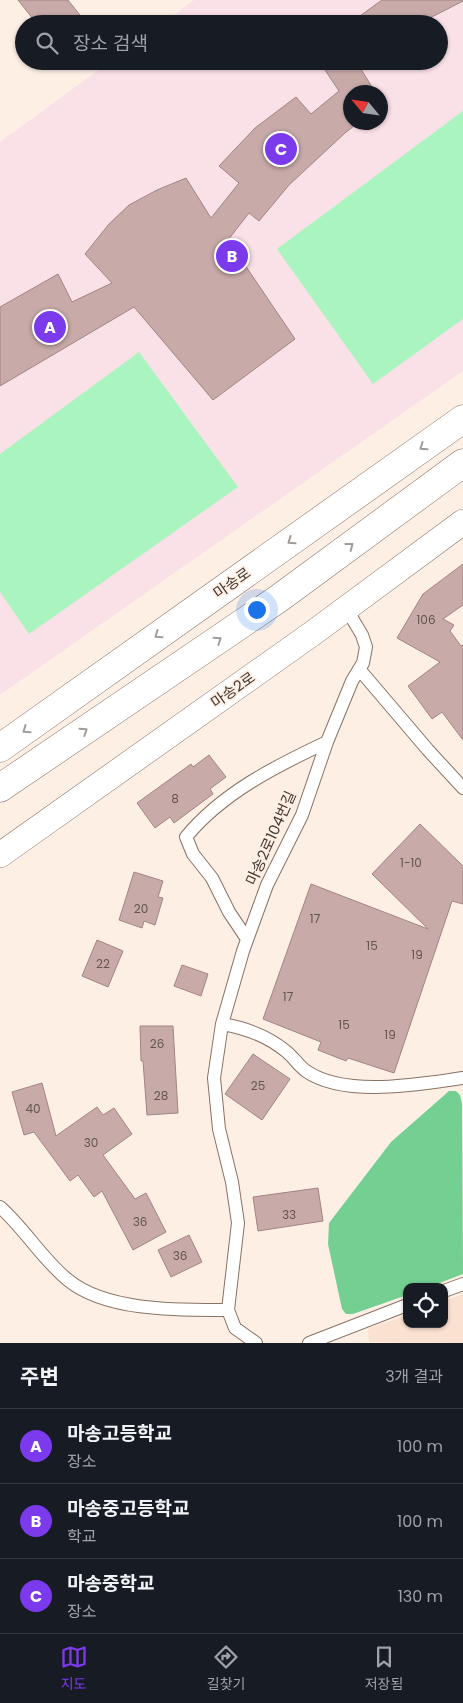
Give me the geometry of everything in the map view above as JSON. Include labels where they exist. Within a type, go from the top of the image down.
[{"type":"street","name":"마송로","points":[[0,748],[463,419]]},
{"type":"street","points":[[0,788],[278,599],[463,463]]},
{"type":"street","name":"마송2로","points":[[0,854],[346,608],[463,522]]},
{"type":"lane","name":"마송2로104번길","points":[[228,1310],[238,1223],[232,1182],[220,1129],[214,1078],[222,1024],[247,939],[268,885],[302,815],[327,742],[363,663],[366,648],[362,635],[346,608]]},
{"type":"lane","points":[[359,669],[463,788]]},
{"type":"lane","points":[[247,939],[229,912],[212,878],[193,854],[186,837],[201,819],[241,789],[290,759],[327,742]]},
{"type":"lane","points":[[222,1024],[244,1027],[267,1038],[281,1047],[305,1071],[346,1084],[378,1088],[463,1078]]},
{"type":"lane","points":[[0,1207],[69,1281],[93,1293],[124,1304],[166,1310],[228,1310],[234,1328],[256,1343]]},
{"type":"lane","points":[[448,1290],[463,1284]]},
{"type":"lane","points":[[309,1343],[403,1307]]},
{"type":"shaded area","points":[[194,0],[463,0],[463,371],[0,695],[0,142],[99,70],[448,70],[448,15],[174,15]]},
{"type":"shaded area","points":[[463,1294],[463,1343],[369,1342],[368,1329],[403,1316],[403,1328],[448,1328],[448,1300]]},
{"type":"green space","points":[[463,111],[463,319],[373,384],[277,249]]},
{"type":"green space","points":[[139,352],[238,487],[29,634],[0,592],[0,454]]},
{"type":"green space","points":[[449,1091],[456,1091],[460,1095],[462,1104],[463,1274],[439,1283],[403,1283],[403,1296],[353,1314],[346,1314],[342,1309],[328,1244],[329,1223],[391,1142]]},
{"type":"building","points":[[18,0],[68,0],[80,15],[30,15]]},
{"type":"building","points":[[382,0],[463,0],[436,15],[361,15]]},
{"type":"building","points":[[325,70],[362,70],[371,85],[343,85],[343,130],[349,130],[289,185],[259,221],[249,213],[228,240],[295,339],[213,400],[134,307],[0,386],[0,307],[58,274],[72,302],[112,283],[85,254],[109,224],[129,205],[157,190],[186,178],[211,218],[239,183],[219,166],[255,128],[296,97],[311,114],[339,91]]},
{"type":"building","points":[[463,564],[463,605],[443,619],[454,625],[450,631],[461,646],[463,645],[463,740],[442,712],[432,719],[408,686],[440,662],[397,638],[423,594]]},
{"type":"building","points":[[209,755],[226,777],[210,789],[213,794],[174,823],[170,817],[155,828],[137,803],[191,764],[193,767]]},
{"type":"building","points":[[420,824],[463,866],[463,904],[452,901],[394,1073],[348,1058],[346,1061],[318,1050],[321,1042],[263,1019],[311,884],[428,929],[372,874]]},
{"type":"building","points":[[134,872],[163,881],[158,897],[163,898],[155,925],[144,921],[142,928],[119,920]]},
{"type":"building","points":[[97,940],[123,951],[108,987],[82,976]]},
{"type":"building","points":[[182,965],[208,974],[201,996],[174,986]]},
{"type":"building","points":[[140,1026],[173,1026],[178,1113],[147,1115],[143,1061],[141,1061]]},
{"type":"building","points":[[253,1054],[290,1079],[262,1120],[225,1094]]},
{"type":"building","points":[[42,1083],[56,1136],[97,1107],[103,1115],[114,1108],[132,1134],[103,1155],[135,1199],[146,1193],[166,1232],[133,1250],[102,1191],[94,1197],[78,1175],[70,1181],[34,1132],[24,1135],[12,1092]]},
{"type":"building","points":[[318,1188],[323,1221],[258,1231],[253,1197]]},
{"type":"building","points":[[189,1235],[202,1262],[171,1277],[158,1250]]},
{"type":"place","name":"마송중학교","points":[[281,149]]},
{"type":"place","name":"마송중고등학교","points":[[232,256]]},
{"type":"place","name":"마송고등학교","points":[[50,327]]}]
